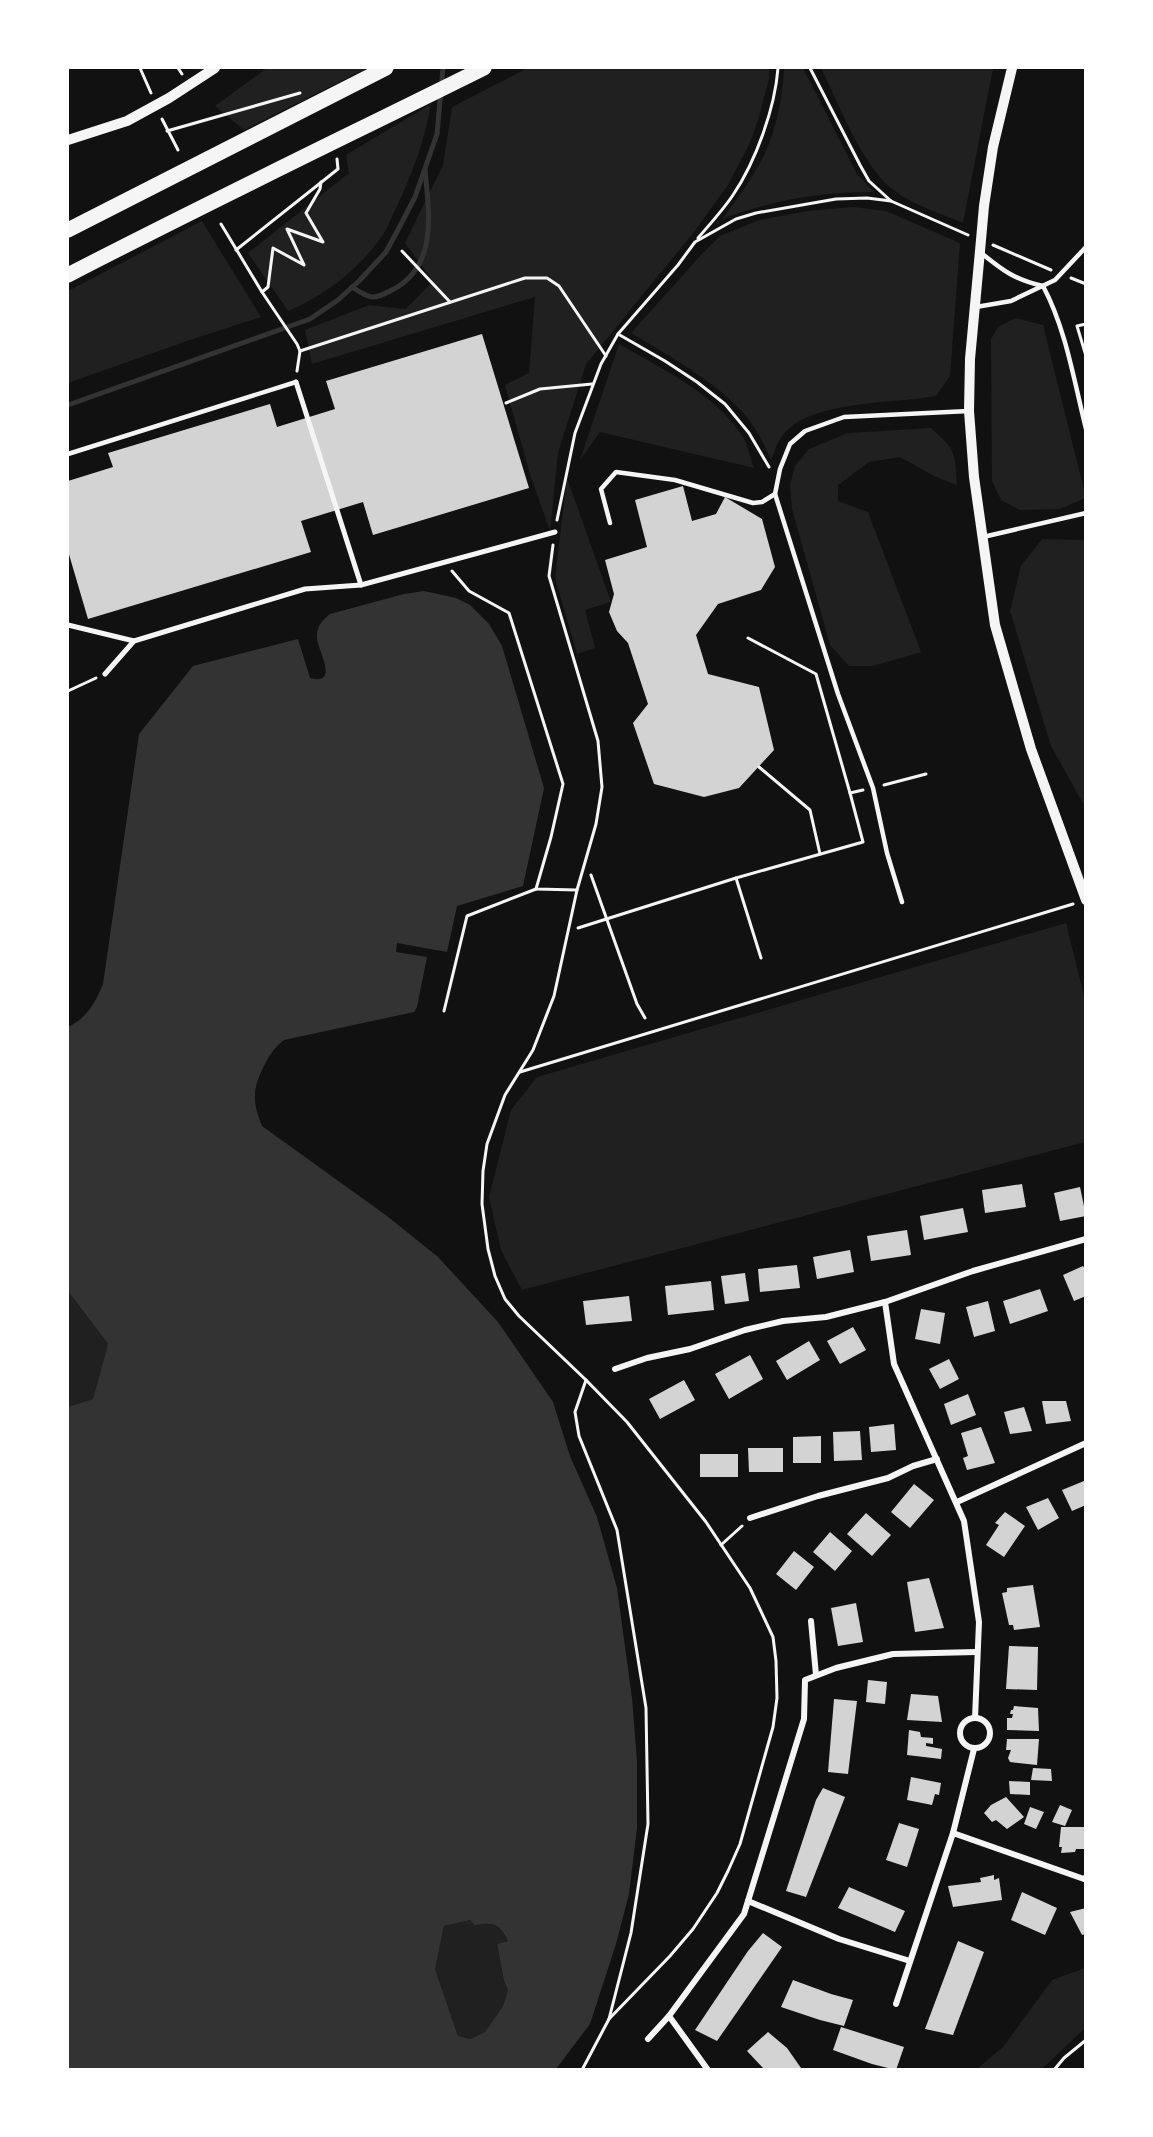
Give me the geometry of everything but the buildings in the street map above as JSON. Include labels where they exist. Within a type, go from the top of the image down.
[{"type":"highway","points":[[68,230],[386,68]]},
{"type":"highway","points":[[68,275],[193,210],[484,68]]},
{"type":"street","points":[[68,140],[126,121],[170,98],[215,68]]},
{"type":"street","points":[[1012,68],[993,147],[984,206],[970,359],[969,411],[974,477],[995,625],[1031,749],[1080,901]]},
{"type":"street","points":[[296,382],[362,585]]},
{"type":"street","points":[[68,625],[134,641],[305,589],[362,585],[555,532]]},
{"type":"street","points":[[105,674],[134,641]]},
{"type":"street","points":[[615,1369],[647,1358],[690,1349],[745,1330],[783,1321],[826,1317],[885,1302],[973,1271],[1086,1239]]},
{"type":"street","points":[[885,1302],[894,1364],[964,1521],[979,1622],[975,1718]]},
{"type":"street","points":[[957,1502],[1086,1443]]},
{"type":"street","points":[[750,1518],[818,1496],[888,1478],[913,1466],[937,1459]]},
{"type":"street","points":[[811,1621],[816,1676]]},
{"type":"street","points":[[648,2039],[669,2016],[744,1914],[804,1719],[805,1680],[836,1668],[893,1654],[976,1652]]},
{"type":"street","points":[[975,1718],[988,1724],[991,1734],[984,1746],[974,1749],[965,1745],[960,1736],[960,1730],[965,1721],[975,1718]]},
{"type":"street","points":[[896,2004],[953,1833],[974,1749]]},
{"type":"street","points":[[953,1833],[1084,1879],[1086,1877]]},
{"type":"street","points":[[748,1901],[839,1939],[910,1961]]},
{"type":"street","points":[[669,2016],[708,2070]]},
{"type":"lane","points":[[975,307],[1011,301],[1055,280],[1086,247]]},
{"type":"lane","points":[[980,251],[1008,274],[1043,286],[1053,304],[1060,326],[1086,429]]},
{"type":"lane","points":[[68,454],[296,382]]},
{"type":"lane","points":[[902,902],[887,854],[873,788],[838,694],[776,494],[778,479],[790,444],[805,431],[844,417],[969,411]]},
{"type":"lane","points":[[610,524],[601,489],[616,472],[675,480],[753,503],[762,502],[776,494]]},
{"type":"lane","points":[[982,537],[1086,513]]},
{"type":"path","points":[[141,68],[143,73]]},
{"type":"path","points":[[609,2019],[693,1929],[717,1893],[740,1844],[773,1727],[777,1698],[773,1637],[750,1587],[706,1522],[627,1422],[519,1317],[505,1299],[495,1276],[488,1249],[483,1204],[483,1171],[485,1153],[495,1116],[533,1050],[554,996],[577,890],[596,824],[603,787],[598,741],[549,576],[555,532],[575,433],[592,384],[618,334],[664,282],[734,194],[756,150],[772,101],[778,68]]},
{"type":"path","points":[[810,68],[870,181],[891,201],[969,235]]},
{"type":"path","points":[[167,131],[299,92],[312,104]]},
{"type":"path","points":[[236,250],[338,170],[335,142]]},
{"type":"path","points":[[262,292],[268,286],[273,248],[304,266],[287,229],[323,242],[306,213],[320,189],[321,182]]},
{"type":"path","points":[[695,242],[736,219],[756,213],[836,199],[867,198],[891,201]]},
{"type":"path","points":[[221,224],[270,305],[297,344],[300,351],[296,382]]},
{"type":"path","points":[[990,244],[1054,271]]},
{"type":"path","points":[[402,251],[450,302]]},
{"type":"path","points":[[1064,275],[1086,284]]},
{"type":"path","points":[[300,351],[525,278],[547,278],[559,286],[606,356]]},
{"type":"path","points":[[1086,324],[1077,326],[1086,356]]},
{"type":"path","points":[[618,334],[665,361],[725,404],[749,434],[778,479]]},
{"type":"path","points":[[506,403],[540,389],[592,384]]},
{"type":"path","points":[[446,562],[469,591],[509,613],[563,784],[536,889]]},
{"type":"path","points":[[578,928],[736,878],[863,842],[816,674],[748,638]]},
{"type":"path","points":[[68,691],[105,674]]},
{"type":"path","points":[[759,767],[810,810],[820,854]]},
{"type":"path","points":[[850,793],[926,774]]},
{"type":"path","points":[[591,875],[637,1004],[645,1018]]},
{"type":"path","points":[[736,878],[761,958]]},
{"type":"path","points":[[444,1011],[467,916],[536,889],[577,890]]},
{"type":"path","points":[[518,1073],[1080,901]]},
{"type":"path","points":[[582,2068],[609,2019],[631,1933],[648,1824],[646,1708],[617,1530],[579,1436],[575,1412],[586,1380]]},
{"type":"path","points":[[721,1545],[750,1518]]},
{"type":"path","points":[[1054,2070],[1064,2058],[1086,2040]]},
{"type":"shaded area","points":[[267,68],[367,68],[244,130],[215,106]]},
{"type":"shaded area","points":[[528,68],[769,68],[769,79],[758,120],[749,145],[728,185],[694,232],[586,364],[558,453],[550,531],[530,474],[505,385],[529,373],[535,297],[312,364],[305,330],[369,305],[406,309],[433,281],[405,243],[443,165],[452,107]]},
{"type":"shaded area","points":[[784,68],[803,68],[857,174],[874,192],[797,198],[722,219],[751,178],[766,151],[779,110]]},
{"type":"shaded area","points":[[821,68],[993,68],[963,223],[911,201],[884,182],[853,135]]},
{"type":"shaded area","points":[[431,104],[417,157],[384,233],[365,258],[342,279],[316,297],[288,311],[248,253],[349,173],[346,155]]},
{"type":"shaded area","points":[[853,207],[886,211],[960,243],[950,376],[936,396],[852,406],[809,417],[792,426],[780,439],[771,460],[754,427],[744,413],[730,400],[698,374],[631,333],[720,236],[759,220],[808,211]]},
{"type":"shaded area","points":[[202,221],[261,317],[68,383],[68,291]]},
{"type":"shaded area","points":[[1015,318],[1043,325],[1085,494],[1085,498],[1060,509],[1020,510],[1001,500],[992,481],[991,339],[998,327]]},
{"type":"shaded area","points":[[619,344],[669,372],[716,406],[743,438],[754,468],[600,432],[580,460]]},
{"type":"shaded area","points":[[931,428],[953,453],[957,485],[936,477],[900,457],[869,462],[838,485],[838,501],[868,512],[921,652],[873,666],[849,666],[830,645],[792,509],[790,485],[795,466],[809,449],[848,433]]},
{"type":"shaded area","points":[[567,478],[611,602],[585,610],[595,648],[577,654],[555,578]]},
{"type":"shaded area","points":[[1042,539],[1085,540],[1085,807],[1051,746],[1010,611],[1021,566]]},
{"type":"shaded area","points":[[424,591],[456,598],[470,605],[489,624],[502,646],[544,788],[523,886],[457,906],[447,952],[397,943],[396,952],[427,957],[414,1012],[284,1040],[266,1062],[258,1079],[255,1093],[256,1108],[262,1126],[387,1216],[438,1257],[498,1322],[553,1402],[570,1456],[597,1517],[617,1588],[632,1698],[637,1761],[637,1828],[629,1894],[616,1944],[590,2024],[556,2069],[68,2069],[68,1407],[93,1399],[108,1344],[68,1291],[68,1027],[90,1009],[103,984],[139,734],[193,666],[298,639],[310,678],[324,677],[325,666],[317,635],[324,619],[330,614],[404,594]],"holes":[[[470,1920],[475,1925],[495,1925],[508,1941],[497,1944],[508,1990],[503,2006],[485,2032],[470,2039],[458,2036],[435,1969],[444,1926]]]},
{"type":"shaded area","points":[[1066,923],[1085,1000],[1085,1142],[522,1290],[501,1250],[489,1197],[511,1110],[537,1077]]},
{"type":"shaded area","points":[[68,1291],[108,1344],[93,1399],[68,1407]]},
{"type":"shaded area","points":[[470,1920],[493,1924],[501,1930],[508,1941],[497,1944],[508,1990],[503,2006],[485,2032],[470,2039],[458,2036],[435,1969],[444,1926]]},
{"type":"shaded area","points":[[1085,1968],[1085,2028],[1042,2069],[977,2069],[1003,2047],[1052,1980]]},
{"type":"waterway","points":[[68,405],[310,319],[338,300],[386,252],[415,197],[437,134],[443,68]]},
{"type":"waterway","points":[[352,287],[364,294],[377,297],[408,279],[418,266],[428,236],[425,170]]}]
